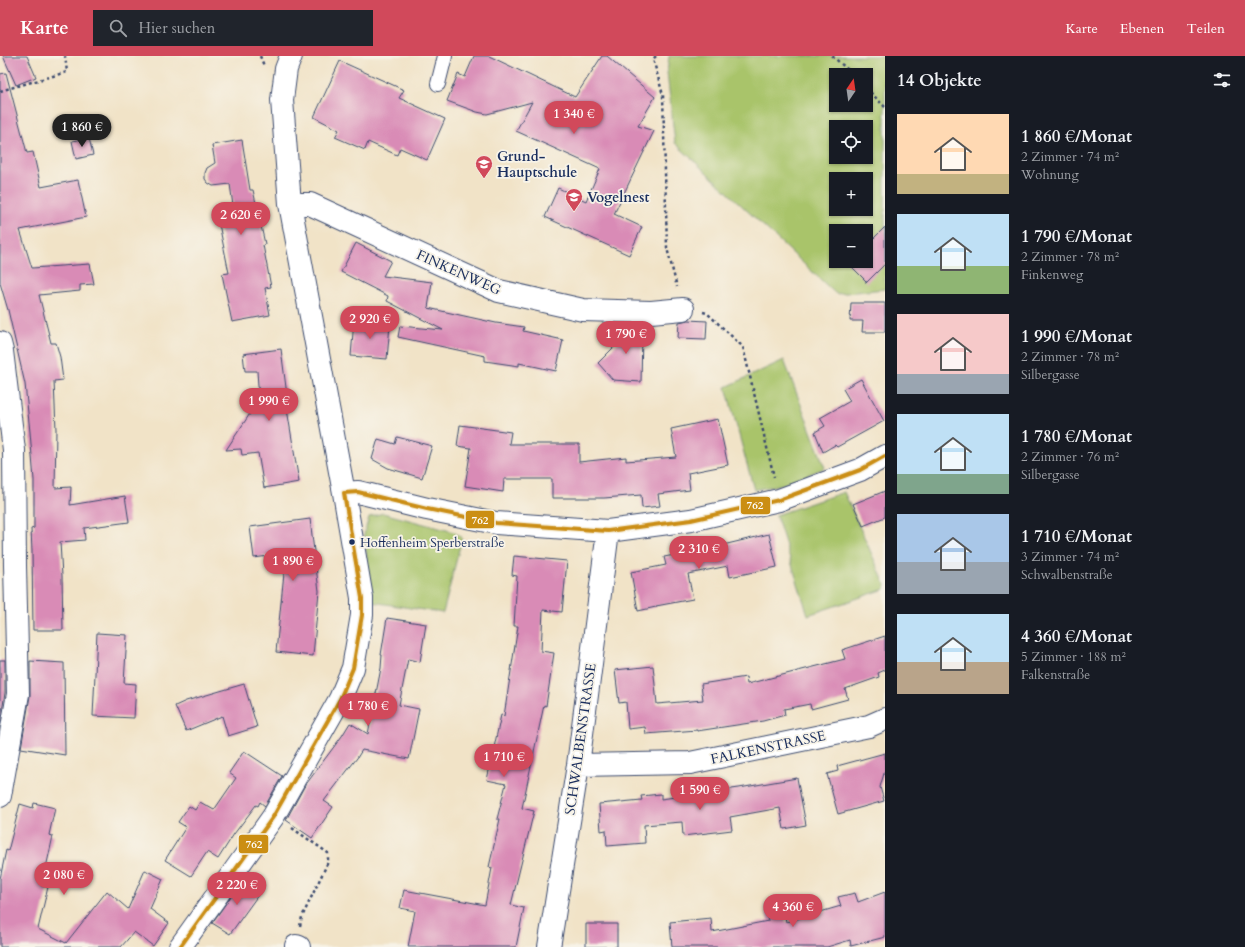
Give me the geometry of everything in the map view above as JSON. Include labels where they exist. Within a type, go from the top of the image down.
[{"type":"street","points":[[180,947],[273,816],[340,699],[353,668],[362,615],[362,598],[344,493],[290,204],[282,100],[286,69],[291,56]]},
{"type":"street","name":"FINKENWEG","points":[[290,204],[310,204],[499,291],[583,310],[651,312],[683,309]]},
{"type":"street","points":[[0,343],[14,450],[18,694],[0,796]]},
{"type":"street","points":[[344,493],[358,492],[427,509],[496,523],[608,531],[691,520],[779,500],[860,470],[885,456]]},
{"type":"street","name":"SCHWALBENSTRASSE","points":[[550,947],[578,766],[608,531]]},
{"type":"street","name":"FALKENSTRASSE","points":[[578,766],[690,763],[869,726],[885,719]]},
{"type":"lane","points":[[438,84],[445,56]]},
{"type":"path","points":[[0,91],[67,72],[65,56]]},
{"type":"path","points":[[656,56],[652,60],[663,95],[667,248],[683,309],[706,313],[743,347],[779,500]]},
{"type":"path","points":[[832,56],[846,68]]},
{"type":"path","points":[[873,95],[885,108]]},
{"type":"path","points":[[289,826],[328,853],[328,862],[302,917],[298,946]]},
{"type":"green space","points":[[669,56],[885,56],[885,289],[836,294],[675,143],[667,73]]},
{"type":"green space","points":[[784,360],[825,468],[784,484],[754,490],[726,387]]},
{"type":"green space","points":[[844,492],[885,584],[885,589],[808,615],[776,515]]},
{"type":"green space","points":[[383,513],[454,532],[462,538],[443,613],[372,602],[364,534],[369,517]]},
{"type":"building","points":[[3,56],[27,56],[36,77],[16,85]]},
{"type":"building","points":[[474,56],[489,56],[575,97],[602,56],[607,56],[655,97],[638,126],[654,131],[614,214],[642,227],[629,255],[545,217],[558,188],[586,201],[600,169],[516,131],[532,102],[487,114],[447,101],[458,74],[465,77]]},
{"type":"building","points":[[340,61],[404,90],[399,98],[445,119],[427,160],[400,148],[397,155],[368,142],[365,150],[335,137],[339,130],[314,117]]},
{"type":"building","points":[[6,73],[27,153],[33,152],[41,187],[78,180],[86,217],[20,230],[32,268],[90,264],[94,284],[80,285],[80,291],[39,295],[51,343],[56,343],[60,357],[63,380],[54,381],[56,430],[55,488],[71,487],[70,505],[125,496],[129,522],[84,528],[85,540],[60,542],[63,630],[33,630],[31,529],[34,528],[34,480],[30,432],[25,384],[8,310],[0,283],[0,74]]},
{"type":"building","points":[[89,138],[93,155],[76,159],[72,141]]},
{"type":"building","points":[[242,140],[250,190],[253,190],[265,244],[263,245],[271,287],[265,288],[270,315],[232,322],[222,274],[229,273],[219,224],[235,220],[230,184],[213,186],[205,179],[205,173],[207,168],[215,163],[212,145]]},
{"type":"building","points":[[885,227],[885,264],[866,283],[866,281],[853,268],[873,268],[873,239]]},
{"type":"building","points":[[356,243],[391,261],[383,276],[432,282],[428,308],[496,323],[524,327],[523,331],[563,340],[556,371],[519,363],[519,366],[485,361],[485,356],[398,337],[400,326],[443,330],[387,301],[388,296],[341,272]]},
{"type":"building","points":[[851,303],[885,303],[885,332],[862,332],[863,321],[850,321]]},
{"type":"building","points":[[688,320],[707,321],[706,339],[678,338],[679,322]]},
{"type":"building","points":[[354,321],[390,325],[387,359],[351,356]]},
{"type":"building","points":[[620,324],[645,324],[645,335],[642,335],[641,382],[613,380],[598,363],[621,340]]},
{"type":"building","points":[[281,349],[288,403],[286,403],[299,482],[264,488],[258,453],[242,455],[241,449],[226,450],[259,400],[257,371],[245,371],[243,354]]},
{"type":"building","points":[[861,379],[884,421],[837,447],[835,445],[823,452],[815,432],[825,426],[820,418],[850,401],[843,389]]},
{"type":"building","points":[[718,419],[728,465],[688,473],[690,490],[658,494],[660,506],[642,508],[641,495],[604,498],[552,498],[552,479],[504,479],[503,492],[465,486],[471,448],[457,446],[460,425],[511,432],[509,444],[579,444],[579,462],[626,457],[626,461],[676,457],[671,429]]},
{"type":"building","points":[[397,437],[432,446],[422,478],[388,468],[372,459],[378,439],[395,444]]},
{"type":"building","points":[[885,491],[885,517],[863,526],[853,504]]},
{"type":"building","points":[[310,519],[319,591],[313,656],[276,652],[284,573],[282,554],[254,558],[250,527]]},
{"type":"building","points":[[769,534],[777,567],[730,577],[728,566],[688,574],[693,599],[638,611],[631,572],[666,565],[664,557],[723,546]]},
{"type":"building","points":[[514,556],[567,561],[562,612],[543,610],[541,651],[554,653],[546,706],[544,705],[522,808],[534,811],[511,905],[524,908],[516,947],[408,947],[415,911],[400,908],[404,890],[485,905],[492,868],[489,867],[500,819],[497,819],[506,784],[487,780],[501,715],[504,716],[518,626],[514,626],[517,576],[512,575]]},
{"type":"building","points":[[387,618],[426,624],[420,662],[408,659],[399,705],[419,709],[409,759],[362,750],[324,801],[333,807],[312,838],[286,820],[304,787],[350,723],[368,734],[381,668],[381,655]]},
{"type":"building","points":[[97,633],[127,635],[124,683],[136,684],[134,718],[93,716]]},
{"type":"building","points":[[885,636],[885,670],[878,673],[879,677],[845,689],[848,699],[811,709],[810,704],[784,709],[785,715],[763,721],[697,731],[646,734],[645,727],[628,729],[626,702],[619,703],[615,670],[653,666],[657,704],[703,700],[701,684],[746,677],[747,684],[845,659],[842,650]]},
{"type":"building","points":[[0,660],[5,660],[5,693],[0,724]]},
{"type":"building","points":[[30,661],[64,663],[65,755],[21,748],[30,696]]},
{"type":"building","points":[[244,684],[257,727],[228,736],[222,716],[186,731],[175,706],[186,701]]},
{"type":"building","points":[[244,751],[282,776],[265,806],[260,802],[258,806],[256,805],[234,834],[218,859],[207,852],[191,876],[165,860],[186,827],[178,822],[189,806],[195,810],[200,802],[214,810],[236,778],[229,773]]},
{"type":"building","points":[[885,753],[885,770],[880,787],[884,801],[838,814],[827,774],[838,771],[837,766]]},
{"type":"building","points":[[797,778],[806,825],[784,829],[780,808],[730,817],[732,830],[683,836],[682,822],[644,825],[645,843],[607,846],[606,830],[601,831],[599,804],[642,800],[641,796],[661,794],[661,799]]},
{"type":"building","points":[[34,803],[55,808],[49,835],[53,836],[42,886],[48,887],[38,929],[66,943],[107,891],[128,909],[145,870],[163,879],[150,909],[169,923],[153,946],[134,932],[121,947],[0,947],[0,879],[6,850],[8,851],[20,804],[33,808]]},
{"type":"building","points":[[244,878],[261,891],[230,934],[212,923]]},
{"type":"building","points":[[885,892],[885,937],[851,946],[850,940],[827,947],[672,947],[670,922],[711,918],[712,932],[768,921],[765,905],[782,902],[786,922],[841,906],[838,897],[855,893],[858,902]]},
{"type":"building","points":[[586,924],[617,924],[617,947],[586,947]]},
{"type":"transit line","name":"762","points":[[344,493],[358,492],[427,509],[496,523],[608,531],[691,520],[779,500],[860,470],[885,456]]},
{"type":"transit line","name":"762","points":[[180,947],[273,817],[340,699],[353,668],[362,615],[362,598],[344,493]]},
{"type":"place","name":"Grund- Hauptschule","points":[[484,179]]},
{"type":"place","name":"Vogelnest","points":[[574,212]]},
{"type":"place","name":"Hoffenheim Sperberstraße","points":[[352,542]]}]
